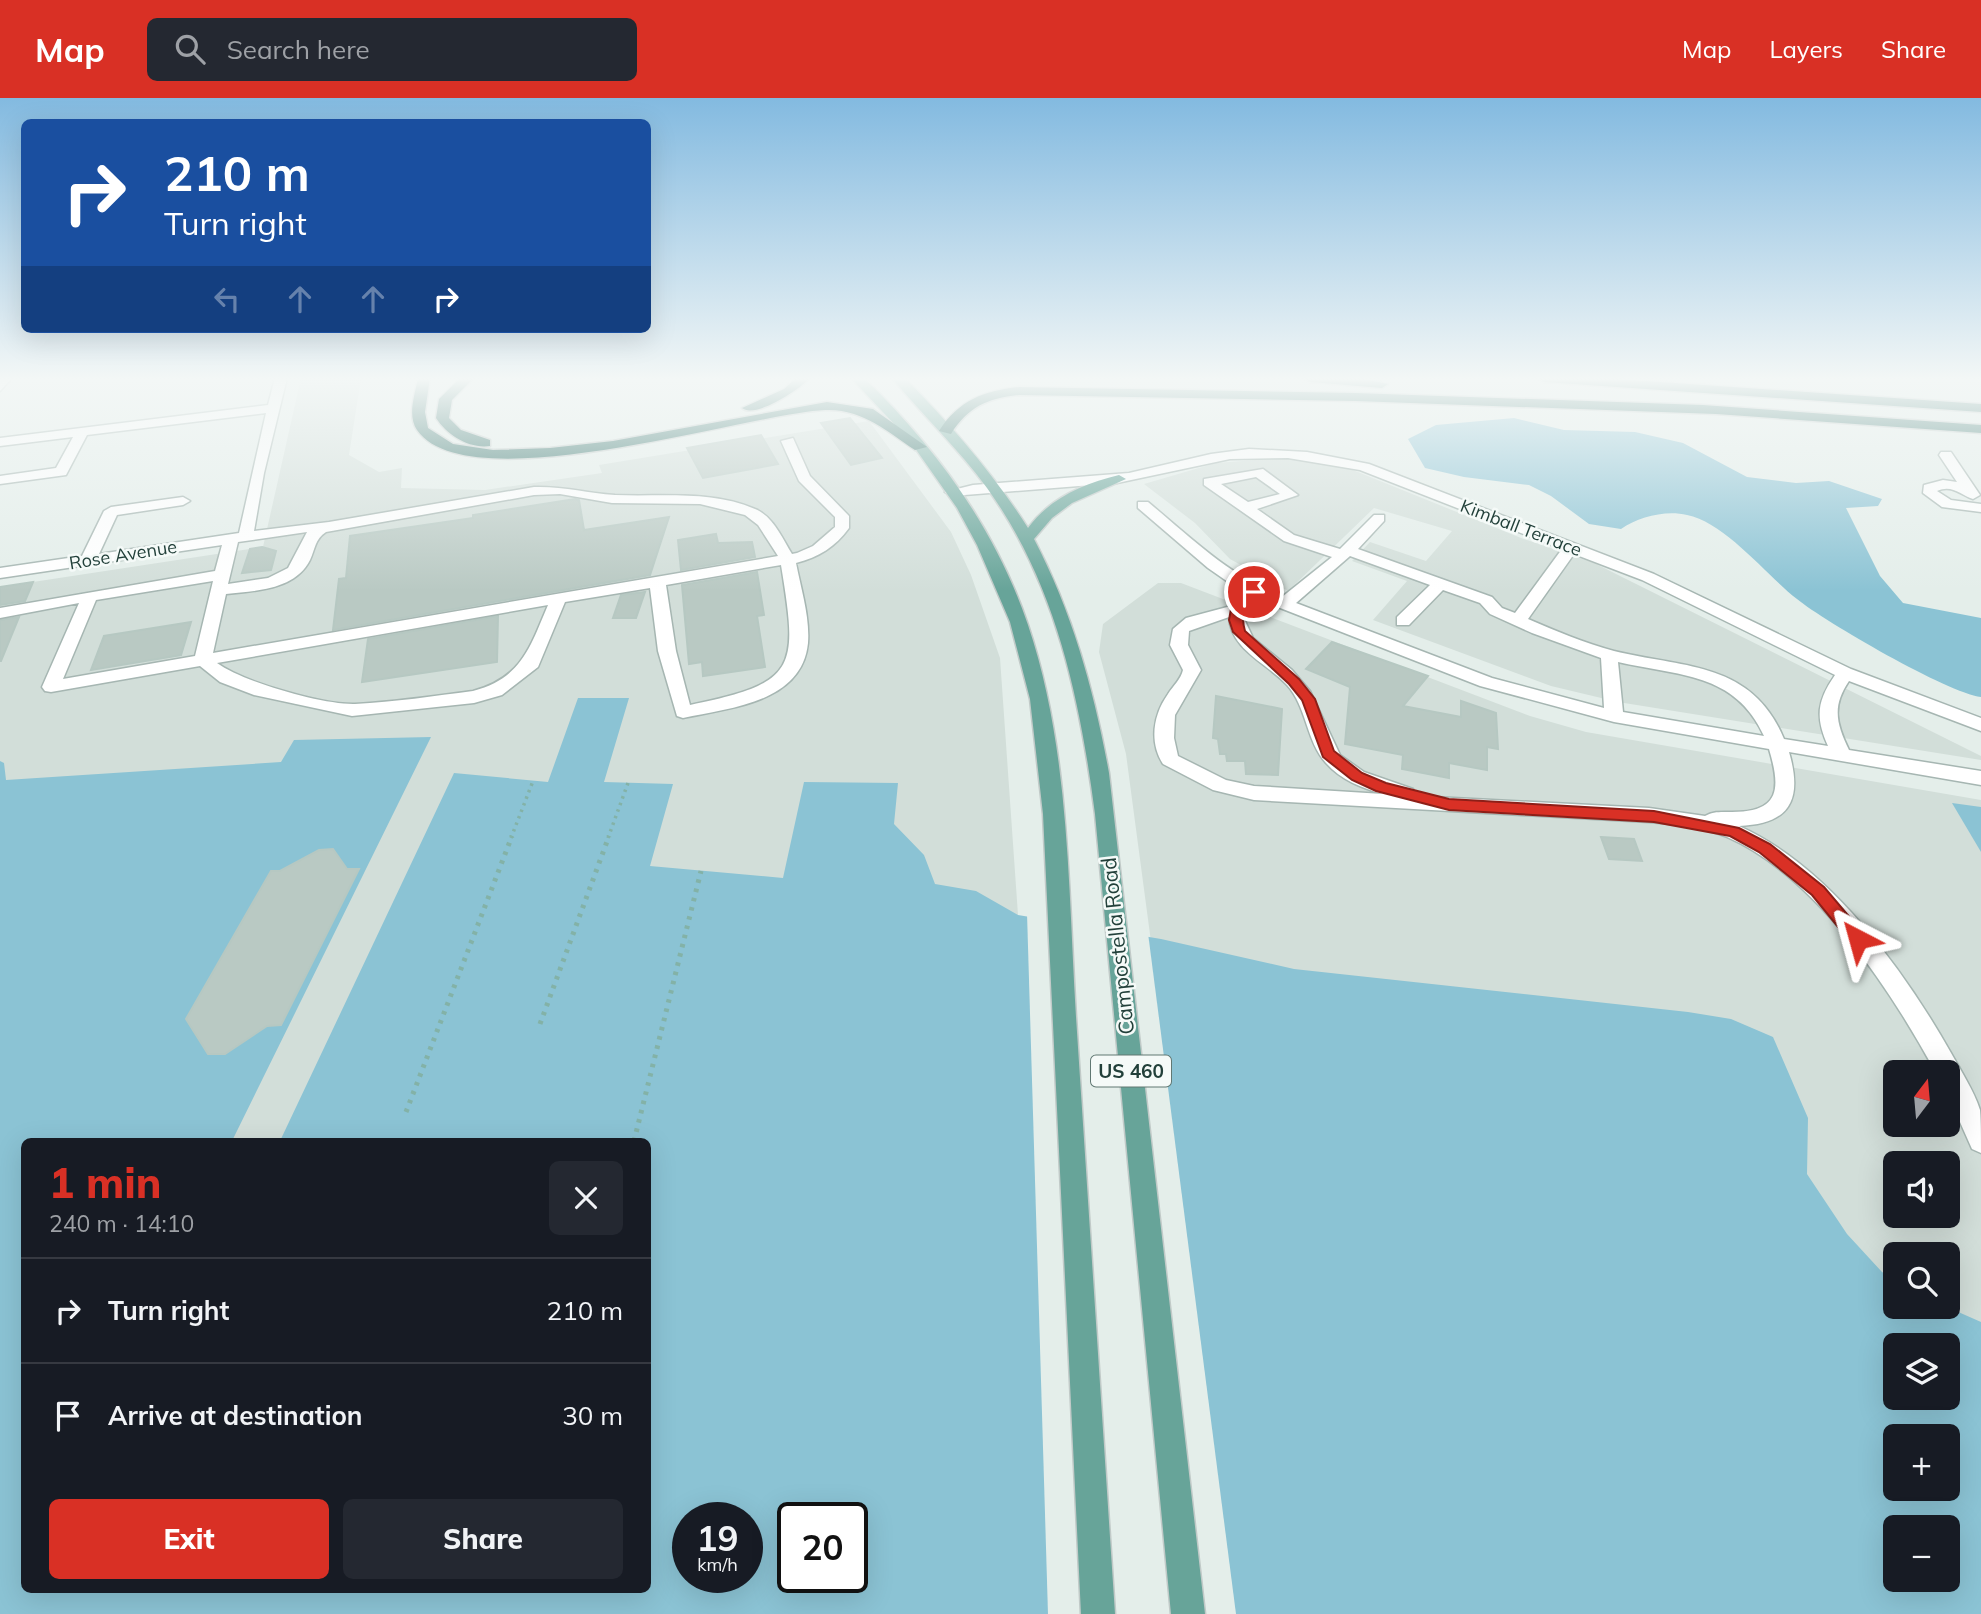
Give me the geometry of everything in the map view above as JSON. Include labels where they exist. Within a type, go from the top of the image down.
[{"type":"highway","points":[[457,449],[475,454],[512,456],[581,449]]},
{"type":"main road","name":"US 460","points":[[921,449],[952,492],[1010,601],[1030,660],[1048,757],[1098,1614]]},
{"type":"main road","name":"US 460","points":[[961,449],[992,485],[1027,540]]},
{"type":"main road","points":[[1027,540],[1046,513],[1055,507],[1074,495],[1119,479]]},
{"type":"main road","name":"Campostella Road","points":[[1027,540],[1054,596],[1070,644],[1097,755],[1188,1614]]},
{"type":"street","points":[[0,480],[61,472],[73,449]]},
{"type":"street","points":[[203,660],[220,583],[238,537],[263,449]]},
{"type":"street","points":[[90,596],[51,687],[788,559],[819,551],[842,528],[842,516],[804,478],[791,449]]},
{"type":"street","name":"Kimball Terrace","points":[[952,492],[992,485],[1119,479],[1213,457],[1249,453],[1322,457],[1364,467],[1571,547],[1694,598],[1845,673],[1981,725]]},
{"type":"street","points":[[1946,455],[1981,507]]},
{"type":"street","points":[[1243,508],[1291,495],[1258,472],[1209,482],[1243,508],[1289,538],[1441,583],[1486,600],[1496,611],[1609,655],[1704,675],[1729,684],[1746,695],[1762,713],[1776,743],[1788,792],[1783,803],[1772,812],[1754,818],[1686,820],[1254,793],[1220,785],[1170,760],[1163,741],[1164,722],[1172,701],[1188,684],[1192,669],[1189,656],[1179,645],[1181,629],[1192,622],[1237,609],[1254,592]]},
{"type":"street","points":[[1968,488],[1943,484],[1929,488],[1930,493],[1947,504],[1981,507]]},
{"type":"street","name":"Rose Avenue","points":[[0,573],[534,491],[560,490],[612,499],[700,500],[750,512],[764,522],[788,559]]},
{"type":"street","points":[[88,560],[111,511],[183,501]]},
{"type":"street","points":[[1143,505],[1214,565],[1254,592],[1486,682],[1614,716],[1981,778]]},
{"type":"street","points":[[1284,604],[1345,553],[1379,518]]},
{"type":"street","points":[[0,613],[90,596],[284,577],[300,563],[314,532],[337,523]]},
{"type":"street","points":[[1519,620],[1571,547]]},
{"type":"street","points":[[657,581],[663,608],[667,652],[683,712],[759,694],[777,686],[789,674],[799,644],[788,559]]},
{"type":"street","points":[[1403,621],[1441,583]]},
{"type":"street","points":[[203,660],[226,678],[260,691],[352,710],[474,697],[496,691],[532,663],[559,598]]},
{"type":"street","points":[[1237,609],[1235,620],[1239,632],[1294,681],[1308,699],[1328,753],[1334,761],[1381,787],[1449,805]]},
{"type":"street","points":[[1609,655],[1614,716]]},
{"type":"street","points":[[1842,755],[1827,724],[1825,709],[1828,696],[1845,673]]},
{"type":"street","points":[[1686,820],[1734,832],[1764,848],[1818,891],[1913,1014],[1950,1072],[1981,1141]]},
{"type":"path","points":[[406,1112],[533,781]]},
{"type":"path","points":[[540,1024],[628,783]]},
{"type":"path","points":[[635,1138],[701,871]]},
{"type":"shaded area","points":[[285,449],[350,449],[349,455],[379,472],[402,468],[401,488],[485,490],[602,473],[599,465],[699,449],[889,449],[951,532],[971,575],[1000,658],[1018,915],[651,1139],[21,1138],[21,1154],[0,1249],[0,587],[263,547]]},
{"type":"shaded area","points":[[1305,459],[1338,464],[1521,538],[1594,563],[1981,756],[1981,760],[1618,702],[1551,686],[1373,620],[1407,581],[1352,561],[1370,542],[1426,561],[1452,531],[1374,508],[1288,591],[1230,559],[1195,523],[1144,484],[1216,463]]},
{"type":"shaded area","points":[[1158,583],[1181,583],[1530,716],[1586,732],[1981,800],[1981,1520],[1210,1385],[1126,754],[1099,652],[1103,624]]},
{"type":"water","points":[[1414,449],[1694,449],[1747,477],[1796,483],[1829,481],[1882,499],[1878,506],[1846,508],[1880,576],[1903,603],[1981,618],[1981,697],[1965,693],[1916,670],[1812,610],[1731,539],[1702,520],[1670,513],[1644,518],[1621,529],[1589,524],[1551,496],[1529,485],[1464,477],[1425,468]]},
{"type":"water","points":[[578,698],[629,698],[604,782],[673,784],[650,866],[783,878],[804,782],[898,783],[894,824],[924,855],[935,884],[976,891],[1018,915],[1161,939],[1294,969],[1688,1012],[1731,1019],[1773,1037],[1808,1118],[1807,1174],[1847,1234],[1883,1273],[1883,1319],[1960,1319],[1960,1313],[1981,1322],[1981,1614],[0,1614],[0,761],[4,763],[6,780],[281,762],[294,740],[431,737],[233,1138],[21,1138],[21,1593],[651,1593],[651,1138],[281,1138],[454,773],[548,782]]},
{"type":"water","points":[[1952,803],[1981,807],[1981,852]]},
{"type":"pier","points":[[1027,913],[1148,933],[1236,1614],[1048,1614]]},
{"type":"building","points":[[687,449],[769,449],[778,464],[703,478]]},
{"type":"building","points":[[839,449],[875,449],[882,458],[851,465]]},
{"type":"building","points":[[579,500],[584,530],[669,517],[650,575],[333,630],[339,579],[346,578],[350,536],[473,518],[473,515]]},
{"type":"building","points":[[716,534],[718,543],[752,542],[755,557],[681,570],[678,540]]},
{"type":"building","points":[[262,547],[276,551],[271,570],[242,573],[250,549]]},
{"type":"building","points":[[757,572],[764,615],[757,616],[765,667],[703,676],[702,662],[689,664],[682,585]]},
{"type":"building","points":[[33,582],[25,601],[0,605],[0,587]]},
{"type":"building","points":[[645,592],[636,618],[613,618],[621,595]]},
{"type":"building","points":[[498,616],[497,662],[362,682],[368,639]]},
{"type":"building","points":[[19,617],[1,661],[0,661],[0,620]]},
{"type":"building","points":[[191,622],[181,655],[91,670],[104,636]]},
{"type":"building","points":[[1332,642],[1428,676],[1403,706],[1461,717],[1461,701],[1496,713],[1498,749],[1487,747],[1487,770],[1449,763],[1449,778],[1402,769],[1403,755],[1345,744],[1350,687],[1306,669]]},
{"type":"building","points":[[1216,696],[1282,709],[1278,775],[1246,774],[1245,761],[1227,761],[1226,754],[1220,754],[1218,739],[1213,738]]},
{"type":"building","points":[[1601,837],[1634,839],[1642,861],[1609,859]]},
{"type":"building","points":[[333,849],[347,869],[359,869],[281,1025],[267,1026],[225,1054],[208,1054],[186,1019],[271,871],[280,871],[319,850]]},
{"type":"route","points":[[1254,592],[1237,609],[1235,620],[1239,632],[1253,648],[1294,681],[1308,699],[1328,753],[1334,761],[1357,776],[1381,787],[1449,805],[1654,816],[1686,820],[1734,832],[1764,848],[1818,891],[1858,939]]}]
